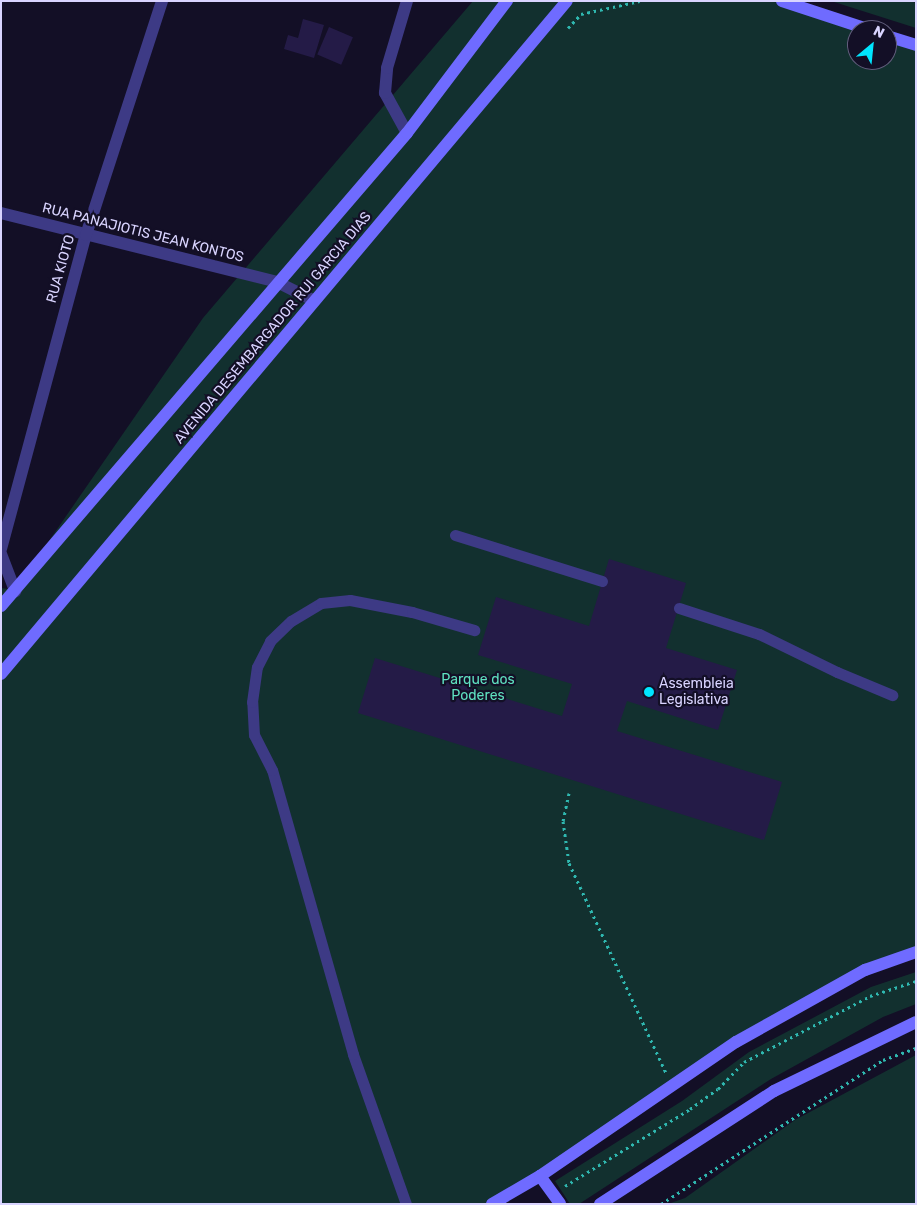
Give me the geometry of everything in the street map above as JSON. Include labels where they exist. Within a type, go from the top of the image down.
[{"type":"main road","name":"AVENIDA DESEMBARGADOR RUI GARCIA DIAS","points":[[1,606],[277,282],[407,133],[507,1]]},
{"type":"main road","name":"AVENIDA DESEMBARGADOR RUI GARCIA DIAS","points":[[1,674],[567,1]]},
{"type":"main road","points":[[782,1],[847,22]]},
{"type":"main road","points":[[897,39],[916,45]]},
{"type":"main road","points":[[492,1204],[540,1176],[736,1042],[865,970],[916,952]]},
{"type":"main road","points":[[600,1204],[774,1091],[916,1022]]},
{"type":"main road","points":[[540,1176],[560,1204]]},
{"type":"street","name":"RUA KIOTO","points":[[1,549],[86,235],[162,1]]},
{"type":"street","points":[[407,1],[387,68],[386,93],[392,110],[407,133]]},
{"type":"street","name":"RUA PANAJIOTIS JEAN KONTOS","points":[[1,213],[277,282],[315,301]]},
{"type":"street","points":[[1,554],[15,590]]},
{"type":"lane","points":[[455,535],[602,581]]},
{"type":"lane","points":[[406,1204],[353,1054],[272,770],[254,735],[252,702],[257,667],[270,641],[292,621],[321,603],[350,600],[412,612],[474,630]]},
{"type":"lane","points":[[679,608],[759,634],[837,672],[892,695]]},
{"type":"path","points":[[569,793],[563,821],[569,863],[672,1086]]},
{"type":"path","points":[[567,1184],[690,1109],[718,1089],[744,1062],[870,996],[916,981]]},
{"type":"path","points":[[661,1204],[883,1060],[916,1048]]},
{"type":"green space","name":"Parque dos Poderes","points":[[473,1],[782,1],[847,26],[847,70],[897,70],[897,39],[916,45],[916,952],[865,970],[736,1042],[492,1204],[1,1204],[1,588],[15,590],[203,318]]},
{"type":"green space","points":[[831,1],[910,1],[916,3],[916,28],[897,22],[897,20],[891,20]]},
{"type":"green space","points":[[916,972],[916,1004],[883,1017],[771,1079],[579,1204],[570,1204],[555,1181],[682,1101],[749,1052],[871,987]]},
{"type":"green space","points":[[916,1055],[916,1204],[668,1204],[685,1198],[795,1120]]},
{"type":"building","points":[[303,19],[324,25],[314,58],[284,49],[288,35],[298,38]]},
{"type":"building","points":[[329,27],[353,37],[341,65],[317,55]]},
{"type":"building","name":"Assembleia Legislativa","points":[[609,559],[686,583],[666,648],[737,670],[718,730],[627,701],[617,731],[782,782],[764,840],[358,713],[375,658],[562,716],[572,684],[478,655],[496,597],[589,626]]},
{"type":"place","name":"Assembleia Legislativa","points":[[649,692]]}]
